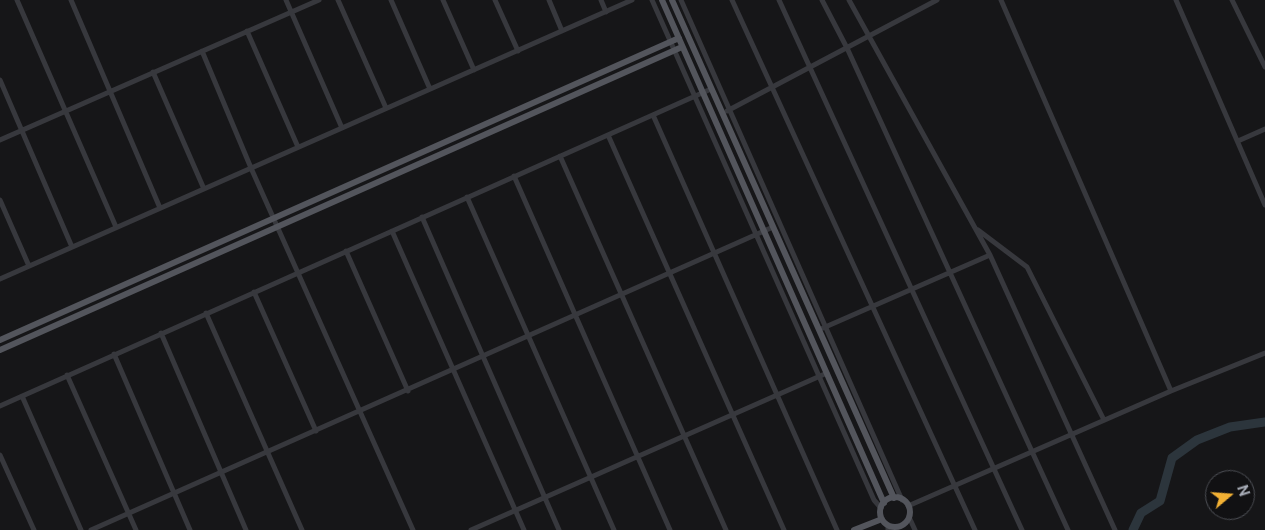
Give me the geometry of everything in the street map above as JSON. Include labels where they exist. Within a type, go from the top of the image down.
[{"type":"main road","points":[[662,0],[827,373],[883,506],[882,519],[888,527],[896,529],[902,526],[908,519]]},
{"type":"main road","points":[[672,0],[711,89],[725,112],[773,227],[894,498]]},
{"type":"main road","points":[[0,340],[679,38]]},
{"type":"main road","points":[[0,350],[682,47]]},
{"type":"main road","points":[[894,498],[902,500],[908,506],[908,519],[911,530]]},
{"type":"main road","points":[[883,506],[894,498]]},
{"type":"main road","points":[[854,530],[882,519]]},
{"type":"street","points":[[18,0],[116,228]]},
{"type":"street","points":[[71,0],[160,208]]},
{"type":"street","points":[[286,0],[342,128]]},
{"type":"street","points":[[0,140],[319,0]]},
{"type":"street","points":[[338,0],[386,108]]},
{"type":"street","points":[[391,0],[430,89]]},
{"type":"street","points":[[443,0],[474,70]]},
{"type":"street","points":[[495,0],[518,50]]},
{"type":"street","points":[[549,0],[562,31]]},
{"type":"street","points":[[601,0],[606,12]]},
{"type":"street","points":[[0,278],[632,0]]},
{"type":"street","points":[[652,0],[874,500],[883,506]]},
{"type":"street","points":[[681,0],[725,112],[826,327],[902,500]]},
{"type":"street","points":[[732,0],[976,530]]},
{"type":"street","points":[[779,0],[1022,530]]},
{"type":"street","points":[[822,0],[950,272],[1068,530]]},
{"type":"street","points":[[849,0],[990,255],[1115,530]]},
{"type":"street","points":[[725,112],[936,0]]},
{"type":"street","points":[[1001,0],[1171,390]]},
{"type":"street","points":[[1176,0],[1265,205]]},
{"type":"street","points":[[1232,0],[1265,66]]},
{"type":"street","points":[[247,31],[298,148]]},
{"type":"street","points":[[202,51],[273,218],[413,530]]},
{"type":"street","points":[[153,72],[204,189]]},
{"type":"street","points":[[0,80],[72,247]]},
{"type":"street","points":[[0,406],[711,89]]},
{"type":"street","points":[[653,115],[837,530]]},
{"type":"street","points":[[1238,141],[1265,130]]},
{"type":"street","points":[[608,135],[784,530]]},
{"type":"street","points":[[560,156],[726,530]]},
{"type":"street","points":[[514,176],[670,530]]},
{"type":"street","points":[[467,197],[614,530]]},
{"type":"street","points":[[0,200],[28,266]]},
{"type":"street","points":[[422,218],[560,530]]},
{"type":"street","points":[[91,530],[483,358],[773,227]]},
{"type":"street","points":[[976,228],[1027,267],[1104,420]]},
{"type":"street","points":[[392,231],[524,530]]},
{"type":"street","points":[[346,251],[408,391]]},
{"type":"street","points":[[819,330],[990,255]]},
{"type":"street","points":[[254,292],[316,431]]},
{"type":"street","points":[[206,313],[302,530]]},
{"type":"street","points":[[161,333],[246,530]]},
{"type":"street","points":[[908,506],[1171,390],[1265,352]]},
{"type":"street","points":[[114,354],[190,530]]},
{"type":"street","points":[[471,530],[827,373]]},
{"type":"street","points":[[67,376],[136,530]]},
{"type":"street","points":[[22,396],[80,530]]},
{"type":"street","points":[[0,454],[34,530]]},
{"type":"street","points":[[908,519],[916,530]]},
{"type":"waterway","points":[[1133,530],[1141,513],[1160,501],[1172,458],[1197,440],[1230,427],[1265,422]]}]
